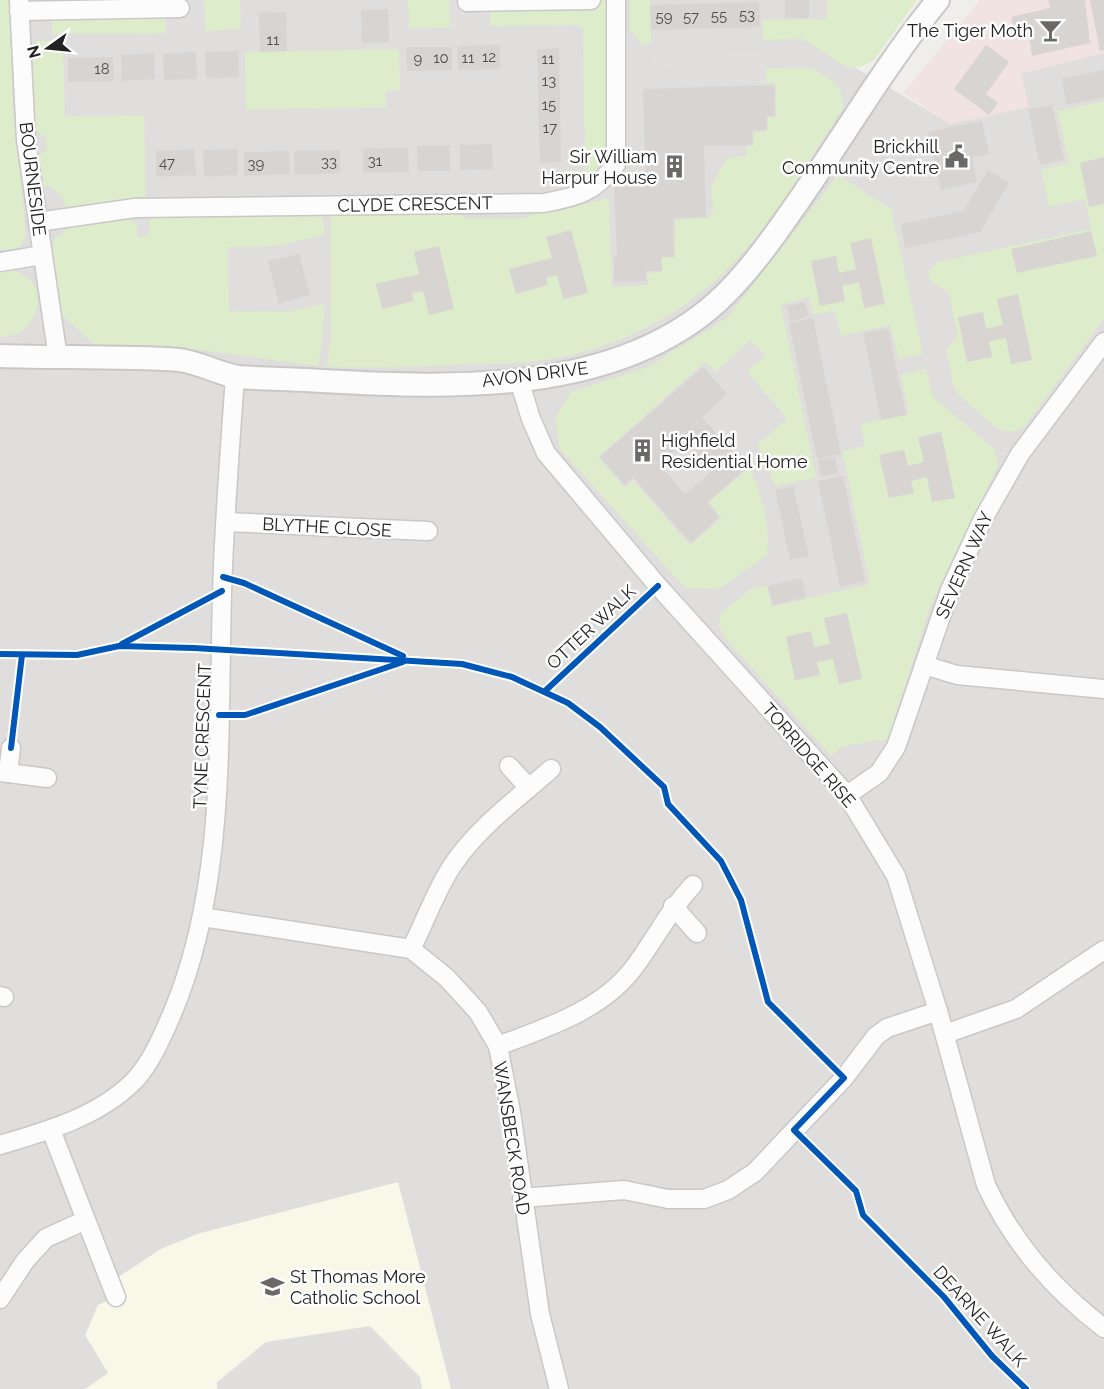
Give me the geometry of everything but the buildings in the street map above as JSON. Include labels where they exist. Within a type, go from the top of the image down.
[{"type":"street","points":[[467,2],[591,0]]},
{"type":"street","name":"CLYDE CRESCENT","points":[[38,222],[135,208],[543,203],[575,197],[602,182],[616,164],[616,0]]},
{"type":"street","name":"AVON DRIVE","points":[[0,356],[182,360],[235,376],[399,386],[519,380],[586,370],[627,356],[671,335],[717,302],[769,243],[829,159],[918,24],[938,0]]},
{"type":"street","points":[[19,5],[180,8]]},
{"type":"street","name":"BOURNESIDE","points":[[19,5],[26,140],[58,358]]},
{"type":"street","points":[[0,262],[42,255]]},
{"type":"street","name":"SEVERN WAY","points":[[847,795],[879,773],[896,747],[950,590],[994,500],[1020,454],[1104,342]]},
{"type":"street","name":"TYNE CRESCENT","points":[[0,1144],[51,1130],[79,1118],[118,1095],[135,1080],[156,1047],[176,1004],[202,917],[214,824],[226,522],[235,376]]},
{"type":"street","name":"TORRIDGE RISE","points":[[519,380],[531,419],[546,453],[658,586],[847,795],[896,876],[945,1034],[986,1185],[996,1206],[1029,1257],[1052,1284],[1075,1306],[1104,1328]]},
{"type":"street","name":"BLYTHE CLOSE","points":[[226,522],[428,531]]},
{"type":"street","points":[[924,665],[957,675],[1104,689]]},
{"type":"street","points":[[11,748],[4,773],[47,778]]},
{"type":"street","points":[[509,766],[529,788]]},
{"type":"street","points":[[202,917],[411,949],[433,900],[453,865],[474,839],[550,769]]},
{"type":"street","points":[[498,1046],[578,1013],[609,993],[631,972],[673,906],[693,885]]},
{"type":"street","points":[[673,906],[697,933]]},
{"type":"street","name":"WANSBECK ROAD","points":[[411,949],[447,978],[478,1011],[498,1046],[511,1112],[540,1314],[559,1389]]},
{"type":"street","points":[[945,1034],[1016,1010],[1104,950]]},
{"type":"street","points":[[522,1198],[624,1190],[668,1199],[704,1199],[728,1190],[755,1172],[844,1078],[876,1036],[887,1028],[938,1011]]},
{"type":"street","points":[[51,1130],[116,1297]]},
{"type":"street","points":[[0,1299],[25,1262],[45,1238],[86,1220]]},
{"type":"shaded area","points":[[0,0],[832,0],[818,46],[951,124],[1021,73],[1104,53],[1104,1389],[451,1389],[398,1182],[85,1389],[0,1389]]},
{"type":"shaded area","points":[[165,0],[204,0],[205,31],[166,33]]},
{"type":"shaded area","points":[[449,0],[490,0],[490,10],[483,15],[480,26],[450,27]]},
{"type":"shaded area","points":[[980,0],[1104,0],[1104,53],[1021,73],[1029,107],[951,124],[903,93]]},
{"type":"shaded area","points":[[766,49],[766,83],[675,86],[674,70],[655,71],[654,53]]},
{"type":"shaded area","name":"St Thomas More Catholic School","points":[[398,1182],[451,1389],[85,1389],[108,1373],[85,1335],[98,1305],[124,1293],[117,1278],[161,1249],[197,1234]]},
{"type":"shaded area","points":[[370,1326],[420,1377],[422,1389],[217,1389],[217,1382],[266,1342]]},
{"type":"green space","points":[[0,0],[9,0],[13,110],[26,233],[21,246],[11,251],[0,249]]},
{"type":"green space","points":[[52,0],[165,0],[166,33],[52,34]]},
{"type":"green space","points":[[204,0],[240,0],[241,29],[205,31]]},
{"type":"green space","points":[[408,0],[449,0],[450,27],[409,28]]},
{"type":"green space","points":[[490,0],[607,0],[609,144],[603,162],[590,178],[585,171],[583,29],[577,25],[490,26]]},
{"type":"green space","points":[[630,0],[650,0],[651,44],[642,44],[630,31]]},
{"type":"green space","points":[[827,0],[917,0],[873,61],[861,67],[846,67],[803,39],[763,40],[762,20],[827,19]]},
{"type":"green space","points":[[63,40],[65,117],[144,115],[146,200],[65,207],[64,199],[51,186],[41,187],[38,157],[47,149],[46,137],[34,130],[30,47],[37,41]]},
{"type":"green space","points":[[399,49],[400,90],[386,91],[386,107],[246,110],[245,52]]},
{"type":"green space","points":[[811,68],[830,80],[839,89],[843,101],[842,110],[753,242],[718,278],[674,312],[650,326],[599,347],[545,360],[418,367],[327,367],[331,335],[330,213],[450,210],[467,219],[527,218],[541,209],[564,209],[609,198],[612,287],[648,285],[647,273],[662,272],[662,258],[675,257],[675,220],[709,218],[713,212],[711,187],[727,158],[746,156],[747,146],[753,146],[754,132],[767,131],[768,117],[776,117],[776,83],[766,83],[766,69]]},
{"type":"green space","points":[[1104,101],[1104,319],[1023,428],[1014,432],[999,430],[958,394],[953,385],[946,349],[958,336],[949,293],[930,281],[928,272],[938,262],[1091,229],[1085,199],[1049,207],[1041,170],[1069,163],[1057,111]]},
{"type":"green space","points":[[838,175],[891,209],[923,354],[899,359],[890,325],[841,336],[835,311],[813,315],[809,297],[781,305],[816,478],[775,486],[758,444],[787,419],[747,371],[765,355],[750,340],[716,372],[705,362],[598,457],[625,488],[633,480],[690,545],[722,518],[709,502],[750,467],[764,510],[768,532],[767,555],[720,588],[686,589],[560,449],[555,418],[571,392],[648,367],[727,318]]},
{"type":"green space","points":[[323,213],[324,235],[277,246],[228,247],[229,311],[287,312],[324,304],[323,334],[318,366],[172,346],[95,345],[62,315],[51,252],[54,239],[74,224],[130,219],[137,224],[137,237],[149,236],[149,222],[155,217]]},
{"type":"green space","points":[[12,269],[31,281],[35,287],[37,305],[31,322],[25,328],[9,336],[0,336],[0,272]]},
{"type":"green space","points":[[926,369],[933,397],[995,450],[998,465],[930,607],[888,739],[843,746],[831,756],[726,639],[719,626],[721,613],[751,589],[767,585],[771,607],[870,584],[842,451],[865,446],[861,424],[909,414],[901,374]]},
{"type":"cycle path","points":[[223,577],[244,583],[403,656]]},
{"type":"cycle path","name":"OTTER WALK","points":[[545,691],[658,586]]},
{"type":"cycle path","points":[[122,644],[222,591]]},
{"type":"cycle path","name":"DEARNE WALK","points":[[0,654],[77,655],[119,646],[194,648],[462,664],[512,677],[568,703],[600,727],[664,787],[668,804],[721,861],[741,900],[768,1002],[844,1078],[794,1130],[856,1191],[863,1215],[944,1297],[992,1356],[1026,1389]]},
{"type":"cycle path","points":[[11,748],[22,655]]},
{"type":"cycle path","points":[[219,715],[245,715],[403,662]]},
{"type":"place","name":"The Tiger Moth","points":[[1051,30]]},
{"type":"place","name":"Brickhill Community Centre","points":[[957,156]]},
{"type":"place","name":"Sir William Harpur House","points":[[675,166]]},
{"type":"place","name":"Highfield Residential Home","points":[[643,450]]},
{"type":"place","name":"St Thomas More Catholic School","points":[[272,1286]]}]
